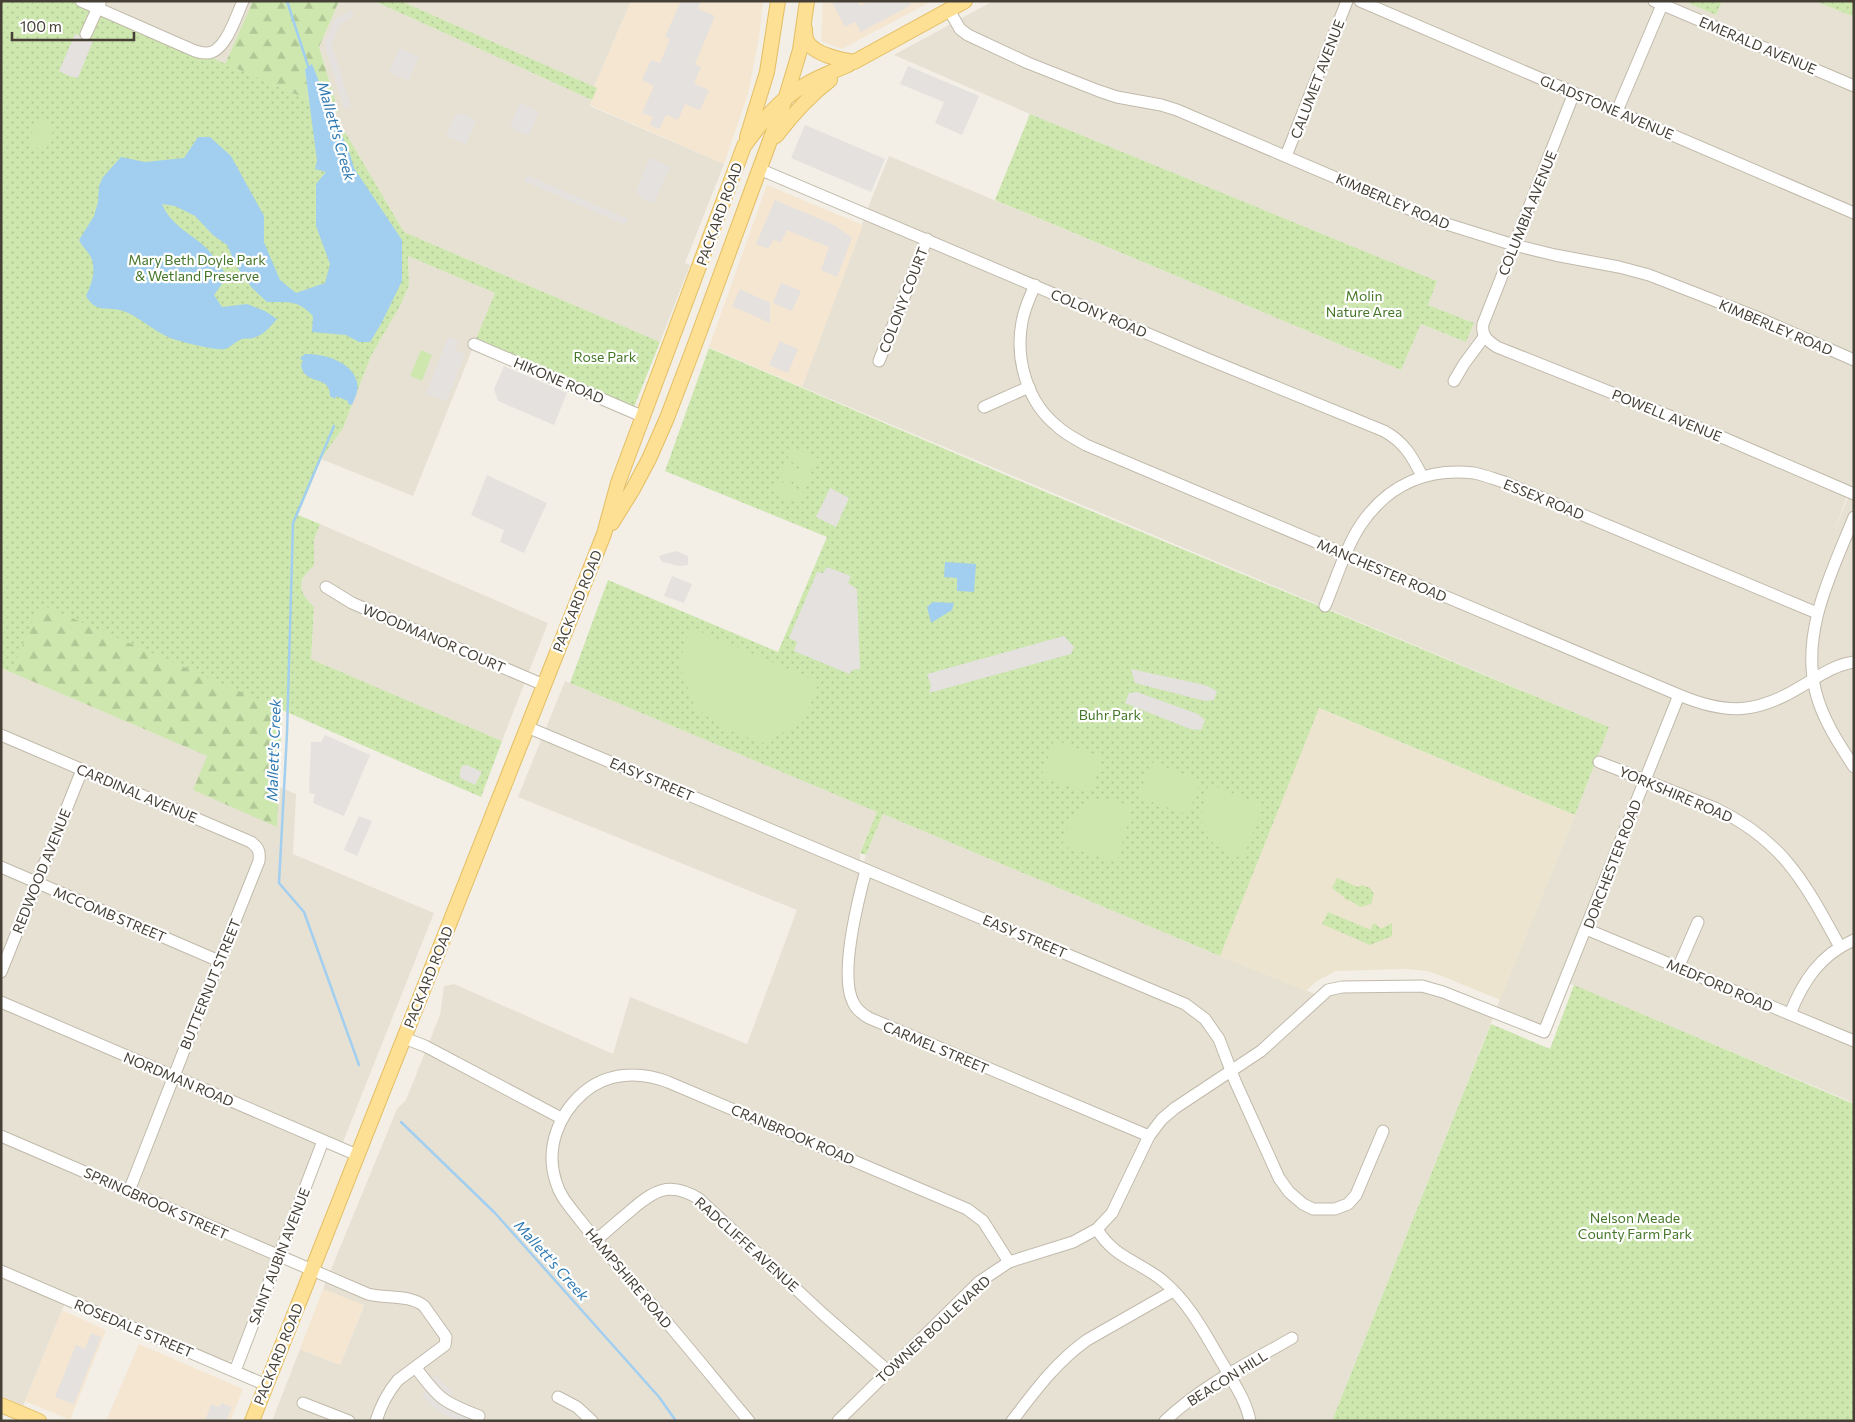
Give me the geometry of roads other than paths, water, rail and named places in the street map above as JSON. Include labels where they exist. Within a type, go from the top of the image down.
[{"type":"main road","points":[[744,146],[767,72],[778,1]]},
{"type":"main road","name":"PACKARD ROAD","points":[[604,534],[633,489],[667,418],[786,97],[800,50],[807,1]]},
{"type":"main road","name":"PACKARD ROAD","points":[[252,1421],[604,534],[618,483],[666,359],[744,146],[769,114],[786,97],[805,85],[851,63],[966,1]]},
{"type":"main road","points":[[804,25],[807,40],[814,48],[851,63]]},
{"type":"main road","points":[[767,149],[790,117],[812,93],[851,63]]},
{"type":"main road","points":[[694,347],[690,349],[685,348],[681,344],[680,339],[696,295],[698,272]]},
{"type":"main road","points":[[654,447],[646,453],[639,449],[661,390],[666,359]]},
{"type":"main road","points":[[1,1405],[38,1421]]},
{"type":"street","points":[[81,1],[99,5],[195,51],[207,54],[219,48],[226,39],[243,1]]},
{"type":"street","name":"CALUMET AVENUE","points":[[1286,156],[1347,1]]},
{"type":"street","name":"GLADSTONE AVENUE","points":[[1360,1],[1854,212]]},
{"type":"street","points":[[1617,111],[1658,3]]},
{"type":"street","name":"EMERALD AVENUE","points":[[1658,3],[1854,86]]},
{"type":"street","points":[[86,34],[99,5]]},
{"type":"street","name":"KIMBERLEY ROAD","points":[[949,10],[960,29],[968,35],[1028,63],[1117,97],[1161,105],[1176,110],[1437,221],[1514,245],[1649,275],[1754,316],[1854,360]]},
{"type":"street","name":"COLUMBIA AVENUE","points":[[1454,381],[1484,336],[1483,324],[1574,93]]},
{"type":"street","name":"COLONY ROAD","points":[[759,169],[1205,358],[1384,431],[1396,438],[1406,449],[1422,476]]},
{"type":"street","name":"COLONY COURT","points":[[879,361],[926,239]]},
{"type":"street","name":"MANCHESTER ROAD","points":[[1035,285],[1022,320],[1019,342],[1022,365],[1028,387],[1044,414],[1057,427],[1086,444],[1679,695],[1712,706],[1726,709],[1742,709],[1775,701],[1841,665],[1854,662]]},
{"type":"street","name":"POWELL AVENUE","points":[[1484,336],[1497,347],[1710,432],[1854,494]]},
{"type":"street","name":"HIKONE ROAD","points":[[474,344],[644,417]]},
{"type":"street","points":[[984,406],[1028,387]]},
{"type":"street","name":"ESSEX ROAD","points":[[1325,606],[1361,524],[1385,497],[1422,476],[1452,472],[1476,474],[1504,482],[1817,613]]},
{"type":"street","points":[[1854,517],[1817,613],[1813,641],[1815,692],[1826,722],[1854,767]]},
{"type":"street","name":"WOODMANOR COURT","points":[[326,587],[352,603],[544,685]]},
{"type":"street","name":"DORCHESTER ROAD","points":[[1544,1032],[1679,695]]},
{"type":"street","name":"EASY STREET","points":[[527,727],[1186,1004],[1213,1028],[1219,1039],[1231,1071],[1279,1178],[1296,1198],[1313,1210],[1335,1209],[1348,1204],[1356,1195],[1384,1131]]},
{"type":"street","name":"CARDINAL AVENUE","points":[[1,735],[251,842],[257,847],[260,854],[259,861]]},
{"type":"street","name":"YORKSHIRE ROAD","points":[[1599,762],[1732,816],[1752,829],[1774,847],[1789,863],[1840,947]]},
{"type":"street","name":"REDWOOD AVENUE","points":[[1,972],[82,770]]},
{"type":"street","name":"BUTTERNUT STREET","points":[[129,1191],[259,861]]},
{"type":"street","name":"MCCOMB STREET","points":[[1,867],[219,961]]},
{"type":"street","name":"CARMEL STREET","points":[[866,870],[857,903],[848,977],[852,1001],[859,1011],[869,1018],[1148,1136]]},
{"type":"street","points":[[1678,968],[1698,922]]},
{"type":"street","name":"MEDFORD ROAD","points":[[1586,929],[1854,1041]]},
{"type":"street","points":[[1790,1014],[1807,978],[1826,957],[1854,940]]},
{"type":"street","name":"TOWNER BOULEVARD","points":[[838,1421],[978,1282],[1009,1262],[1073,1242],[1097,1229],[1112,1213],[1148,1136],[1162,1120],[1175,1108],[1261,1051],[1328,990],[1334,988],[1412,985],[1432,988],[1544,1032]]},
{"type":"street","name":"NORDMAN ROAD","points":[[1,1002],[357,1155]]},
{"type":"street","points":[[404,1038],[424,1046],[561,1118]]},
{"type":"street","name":"CRANBROOK ROAD","points":[[561,1118],[577,1098],[604,1080],[624,1075],[645,1075],[658,1078],[967,1208],[983,1221],[1009,1262]]},
{"type":"street","name":"HAMPSHIRE ROAD","points":[[561,1118],[556,1130],[552,1152],[555,1180],[560,1193],[596,1240],[749,1421]]},
{"type":"street","name":"SPRINGBROOK STREET","points":[[1,1136],[368,1294],[385,1298],[414,1300],[424,1306],[447,1341],[442,1349],[416,1368]]},
{"type":"street","name":"SAINT AUBIN AVENUE","points":[[234,1371],[323,1141]]},
{"type":"street","name":"RADCLIFFE AVENUE","points":[[596,1240],[648,1196],[669,1189],[690,1193],[699,1199],[888,1371]]},
{"type":"street","points":[[1097,1229],[1104,1241],[1114,1250],[1154,1274],[1173,1291],[1195,1317],[1244,1400],[1250,1421]]},
{"type":"street","name":"ROSEDALE STREET","points":[[1,1271],[266,1385]]},
{"type":"street","points":[[1012,1421],[1058,1363],[1073,1349],[1173,1291]]},
{"type":"street","name":"BEACON HILL","points":[[1165,1421],[1195,1397],[1229,1374],[1292,1338]]},
{"type":"street","points":[[376,1421],[382,1402],[392,1388],[416,1368],[442,1399],[454,1407],[479,1416]]},
{"type":"street","points":[[558,1397],[577,1407],[592,1421]]},
{"type":"street","points":[[303,1403],[349,1421]]},
{"type":"water","points":[[312,64],[349,151],[354,168],[402,240],[402,281],[370,342],[359,342],[346,335],[312,332],[313,316],[297,304],[267,302],[252,288],[237,267],[227,245],[213,235],[195,216],[175,206],[162,204],[165,211],[180,227],[210,252],[225,273],[227,277],[214,295],[222,307],[247,304],[265,311],[277,319],[260,335],[242,339],[225,349],[213,349],[171,338],[126,312],[94,306],[86,296],[90,288],[93,265],[91,257],[79,240],[94,216],[98,202],[99,186],[103,177],[121,157],[145,162],[184,158],[198,137],[210,137],[231,156],[264,216],[264,242],[280,280],[296,293],[325,283],[330,264],[316,226],[316,184],[326,172],[315,169],[317,161],[305,69]]},
{"type":"water","points":[[305,354],[328,357],[344,364],[350,369],[357,382],[356,394],[352,405],[348,404],[348,401],[336,396],[335,399],[330,396],[329,390],[324,383],[312,379],[304,373],[301,365],[303,361],[300,358]]},
{"type":"water","points":[[945,562],[976,564],[974,592],[957,591],[957,578],[944,577]]},
{"type":"water","points":[[933,602],[954,603],[952,610],[931,623],[927,607]]},
{"type":"waterway","name":"Mallett's Creek","points":[[287,1],[309,69]]},
{"type":"waterway","name":"Mallett's Creek","points":[[334,426],[293,523],[287,733],[279,883],[304,912],[359,1065]]},
{"type":"waterway","name":"Mallett's Creek","points":[[401,1122],[495,1213],[659,1397],[676,1421]]},
{"type":"park label","name":"Mary Beth Doyle Park & Wetland Preserve","points":[[197,268]]},
{"type":"park label","name":"Molin Nature Area","points":[[1364,304]]},
{"type":"park label","name":"Rose Park","points":[[605,356]]},
{"type":"park label","name":"Buhr Park","points":[[1110,714]]},
{"type":"park label","name":"Nelson Meade County Farm Park","points":[[1635,1226]]}]
